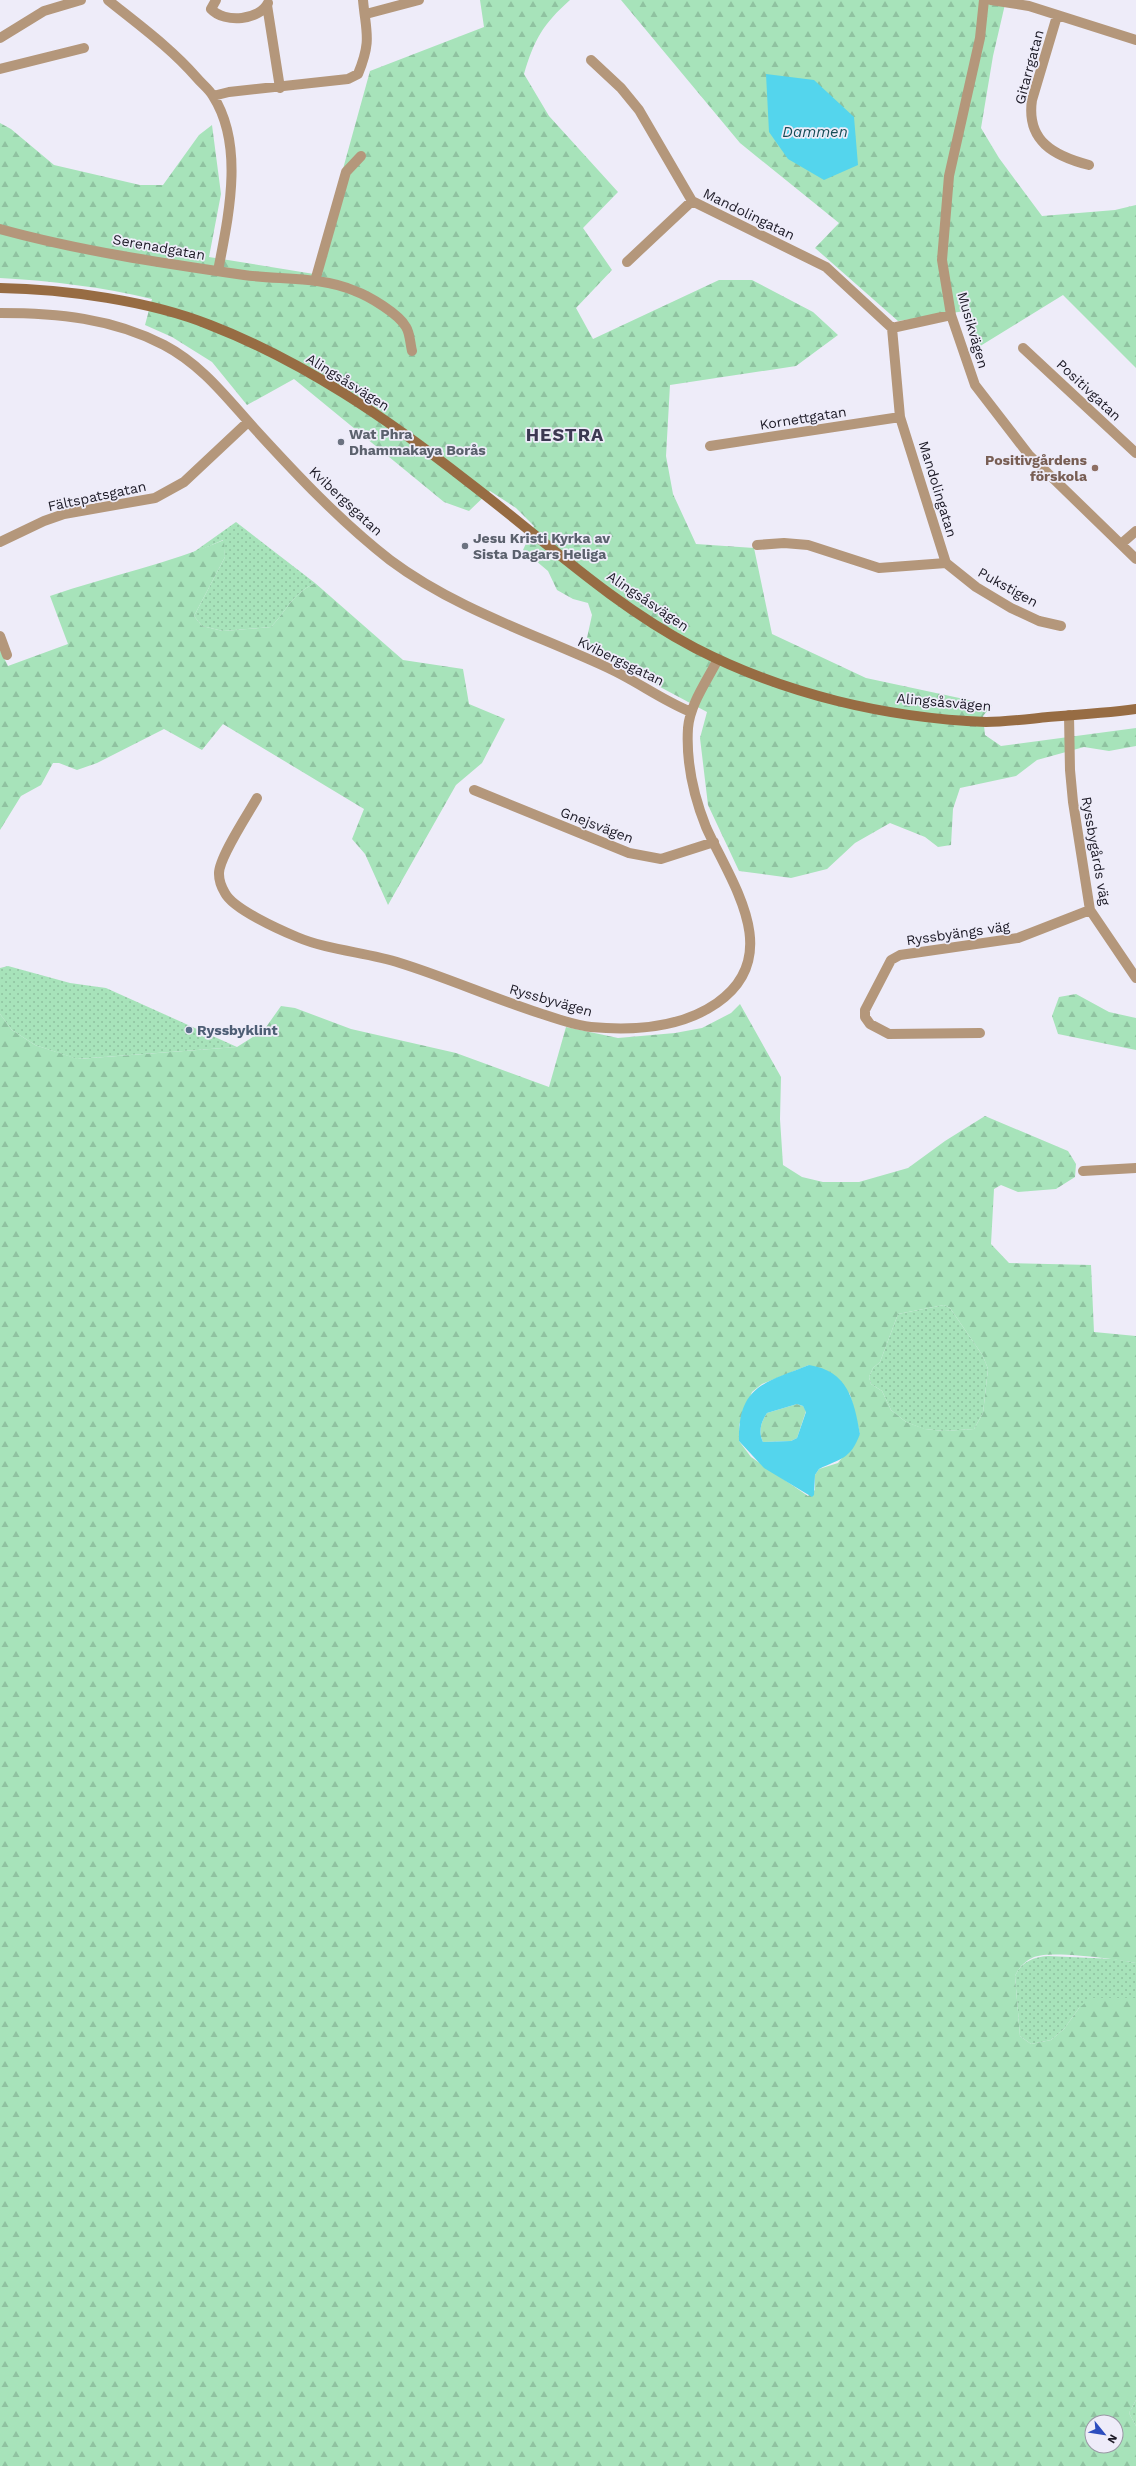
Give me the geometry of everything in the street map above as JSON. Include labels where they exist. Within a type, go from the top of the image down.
[{"type":"main road","name":"Alingsåsvägen","points":[[0,288],[89,295],[159,310],[207,323],[282,357],[332,385],[466,479],[564,559],[621,602],[661,629],[718,659],[756,676],[852,704],[897,713],[988,722],[1136,709]]},
{"type":"street","points":[[0,38],[44,11],[81,0]]},
{"type":"street","points":[[108,0],[176,55],[213,96],[225,124],[232,163],[231,202],[218,271]]},
{"type":"street","points":[[216,0],[211,9],[225,17],[251,16],[265,10],[269,3]]},
{"type":"street","points":[[213,96],[230,92],[280,88],[348,79],[358,74],[366,50],[369,34],[363,0]]},
{"type":"street","points":[[366,14],[419,0]]},
{"type":"street","name":"Musikvägen","points":[[984,0],[980,38],[950,176],[942,260],[951,315],[975,386],[1029,455],[1136,559]]},
{"type":"street","points":[[991,0],[1029,6],[1136,40]]},
{"type":"street","points":[[269,3],[280,88]]},
{"type":"street","name":"Gitarrgatan","points":[[1057,16],[1032,100],[1030,112],[1037,134],[1053,153],[1089,165]]},
{"type":"street","points":[[0,69],[84,48]]},
{"type":"street","name":"Mandolingatan","points":[[592,60],[621,88],[639,110],[692,201],[826,267],[892,328],[900,416],[946,563]]},
{"type":"street","points":[[315,281],[346,172],[360,156]]},
{"type":"street","points":[[627,262],[692,201]]},
{"type":"street","name":"Serenadgatan","points":[[0,229],[54,244],[271,279],[315,281],[354,290],[385,307],[406,326],[412,350]]},
{"type":"street","name":"Kvibergsgatan","points":[[0,313],[81,317],[104,322],[147,337],[172,350],[207,375],[248,422],[348,526],[423,582],[470,608],[606,667],[691,712]]},
{"type":"street","points":[[892,328],[951,315]]},
{"type":"street","name":"Positivgatan","points":[[1023,348],[1136,453]]},
{"type":"street","name":"Kornettgatan","points":[[710,446],[900,416]]},
{"type":"street","name":"Fältspatsgatan","points":[[0,542],[44,521],[64,514],[155,498],[184,482],[248,422]]},
{"type":"street","points":[[1122,544],[1136,531]]},
{"type":"street","points":[[757,545],[784,543],[808,544],[879,568],[946,563]]},
{"type":"street","name":"Pukstigen","points":[[946,563],[976,587],[1011,608],[1039,621],[1061,626]]},
{"type":"street","points":[[0,636],[7,655]]},
{"type":"street","name":"Ryssbyvägen","points":[[257,798],[221,862],[218,875],[224,893],[230,901],[274,926],[319,944],[403,964],[496,998],[588,1027],[656,1027],[678,1022],[699,1015],[719,1002],[735,988],[748,959],[751,938],[746,913],[727,866],[714,842],[699,806],[692,782],[688,729],[691,712],[718,659]]},
{"type":"street","name":"Ryssbygårds väg","points":[[1069,715],[1070,770],[1090,910],[1136,978]]},
{"type":"street","name":"Gnejsvägen","points":[[474,790],[629,853],[661,859],[714,842]]},
{"type":"street","name":"Ryssbyängs väg","points":[[980,1033],[889,1034],[870,1024],[865,1017],[865,1010],[891,960],[900,956],[1018,938],[1090,910]]},
{"type":"street","points":[[1082,1171],[1136,1168]]},
{"type":"green space","points":[[480,0],[570,0],[553,17],[541,33],[532,51],[524,74],[549,116],[618,192],[583,228],[612,270],[576,308],[593,339],[719,280],[752,280],[813,312],[838,335],[796,366],[670,385],[666,456],[673,494],[696,544],[754,548],[772,634],[866,678],[992,705],[983,716],[985,735],[1001,746],[1136,728],[1136,746],[1109,751],[1084,747],[1037,760],[1016,776],[960,788],[953,809],[951,845],[938,847],[925,837],[890,823],[855,843],[827,869],[791,878],[739,871],[708,805],[700,738],[707,712],[585,647],[592,615],[588,603],[573,599],[557,590],[548,571],[523,550],[534,526],[516,508],[490,491],[469,511],[444,502],[294,379],[247,405],[212,362],[172,337],[145,325],[152,299],[77,285],[0,278],[0,123],[11,129],[54,165],[140,185],[163,185],[199,135],[212,125],[221,194],[209,257],[314,274],[370,71],[484,27]]},
{"type":"green space","points":[[621,0],[1006,0],[993,56],[981,128],[999,158],[1042,216],[1115,210],[1136,205],[1136,368],[1063,295],[977,348],[965,311],[898,321],[815,248],[839,223],[740,143]]},
{"type":"green space","points":[[236,522],[315,583],[300,593],[290,603],[271,627],[223,631],[202,626],[194,616],[225,557],[223,540],[191,554]]},
{"type":"green space","points":[[224,540],[225,557],[194,616],[202,626],[223,631],[271,627],[300,593],[315,583],[403,660],[463,669],[469,704],[505,719],[482,763],[456,785],[388,905],[365,854],[352,839],[364,809],[223,724],[202,750],[164,729],[97,763],[77,770],[59,763],[53,763],[41,785],[21,796],[0,830],[0,650],[8,666],[68,644],[50,596],[160,563]]},
{"type":"green space","points":[[8,966],[70,983],[106,988],[237,1047],[77,1059],[35,1045],[12,1030],[0,1014],[0,968]]},
{"type":"green space","points":[[1076,994],[1109,1012],[1136,1018],[1136,1050],[1058,1034],[1052,1016],[1059,997]]},
{"type":"green space","points":[[740,1004],[781,1077],[780,1119],[783,1165],[802,1177],[823,1182],[859,1182],[908,1168],[945,1141],[985,1116],[1068,1151],[1076,1164],[1075,1177],[1056,1189],[1018,1192],[1001,1185],[994,1189],[991,1244],[1009,1263],[1091,1265],[1094,1332],[1136,1336],[1136,1963],[1084,1956],[1055,1954],[1043,1955],[1034,1957],[1025,1962],[1015,1976],[1020,2036],[1031,2044],[1051,2040],[1064,2029],[1079,2008],[1091,1998],[1136,1998],[1136,2400],[1129,2413],[1136,2426],[1136,2466],[0,2466],[0,1014],[12,1030],[35,1045],[78,1059],[237,1047],[264,1030],[281,1006],[295,1008],[351,1029],[456,1053],[549,1087],[566,1027],[618,1038],[675,1033],[702,1028],[731,1013]],"holes":[[[944,1305],[950,1308],[983,1356],[988,1369],[983,1413],[974,1429],[944,1431],[925,1429],[906,1422],[891,1410],[882,1391],[871,1384],[869,1377],[873,1368],[880,1362],[898,1314]],[[809,1365],[850,1394],[860,1434],[838,1463],[819,1469],[815,1475],[815,1490],[808,1496],[751,1457],[739,1441],[739,1425],[752,1392],[762,1384]]]},
{"type":"green space","points":[[944,1305],[950,1308],[983,1356],[988,1369],[983,1413],[974,1429],[944,1431],[924,1429],[906,1422],[891,1410],[882,1391],[871,1384],[869,1377],[873,1368],[880,1362],[898,1314]]},
{"type":"green space","points":[[797,1404],[803,1406],[806,1411],[797,1438],[791,1441],[763,1442],[761,1438],[761,1427],[767,1413]]},
{"type":"green space","points":[[1048,1956],[1114,1959],[1136,1963],[1136,1998],[1104,1998],[1079,2008],[1064,2029],[1051,2040],[1031,2044],[1020,2036],[1015,1976],[1021,1967],[1028,1961]]},
{"type":"green space","points":[[1136,2400],[1136,2426],[1129,2413]]},
{"type":"water","name":"Dammen","points":[[766,74],[814,80],[854,117],[858,165],[824,180],[788,159],[769,132]]},
{"type":"water","points":[[809,1365],[822,1368],[833,1374],[847,1389],[852,1399],[860,1434],[856,1443],[848,1454],[819,1469],[815,1475],[814,1495],[812,1497],[764,1468],[739,1441],[743,1408],[757,1389],[767,1382]],"holes":[[[797,1404],[803,1406],[806,1412],[797,1438],[791,1441],[763,1442],[761,1438],[761,1427],[767,1413]]]},
{"type":"place","name":"Wat Phra Dhammakaya Borås","points":[[341,442]]},
{"type":"place","name":"Positivgårdens förskola","points":[[1095,468]]},
{"type":"place","name":"Jesu Kristi Kyrka av Sista Dagars Heliga","points":[[465,546]]},
{"type":"place","name":"Ryssbyklint","points":[[189,1030]]},
{"type":"district","name":"HESTRA","points":[[565,434]]}]
